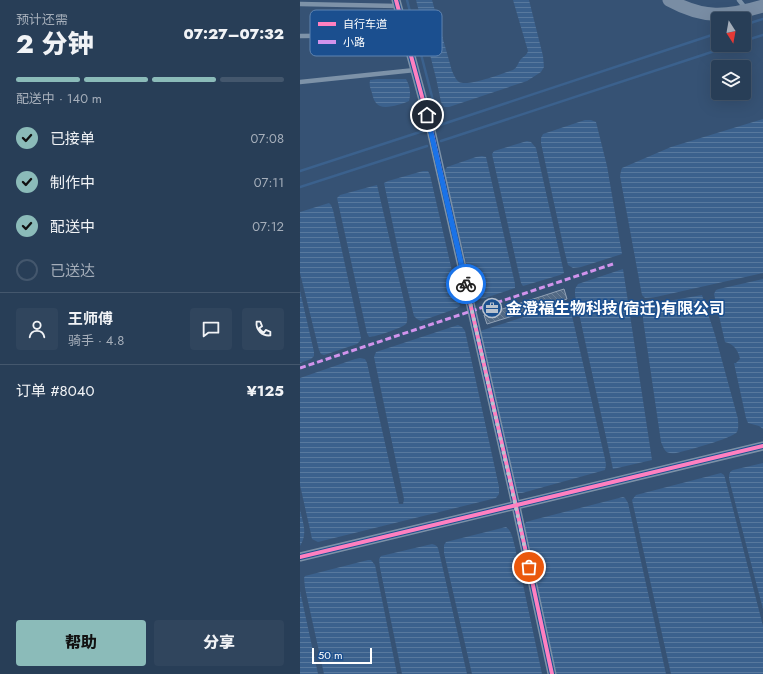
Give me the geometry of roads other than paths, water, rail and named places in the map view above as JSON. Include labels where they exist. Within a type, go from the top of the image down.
[{"type":"main road","points":[[669,0],[681,7],[717,15],[763,6]]},
{"type":"street","points":[[411,56],[431,130],[516,506],[552,674]]},
{"type":"street","points":[[300,557],[763,446]]},
{"type":"lane","points":[[739,0],[747,10]]},
{"type":"lane","points":[[300,4],[396,3]]},
{"type":"lane","points":[[300,36],[310,36]]},
{"type":"lane","points":[[300,82],[415,70]]},
{"type":"water","points":[[416,0],[432,0],[435,10],[419,10]]},
{"type":"water","points":[[513,0],[529,0],[543,56],[544,67],[541,72],[527,81],[449,107],[444,107],[441,102],[430,56],[442,56],[442,36],[452,71],[459,82],[470,83],[486,79],[513,70],[517,67],[521,59],[528,51]]},
{"type":"water","points":[[406,79],[410,90],[409,101],[390,107],[378,105],[370,88],[370,80]]},
{"type":"water","points":[[763,119],[763,273],[656,297],[645,298],[642,295],[620,176],[622,168],[671,147]]},
{"type":"water","points":[[585,120],[596,122],[607,166],[622,254],[581,267],[573,268],[568,265],[564,249],[541,138],[543,134]]},
{"type":"water","points":[[527,141],[531,142],[536,148],[564,273],[523,286],[521,283],[492,154],[494,151]]},
{"type":"water","points":[[482,156],[486,157],[515,288],[478,299],[473,291],[445,170],[447,167]]},
{"type":"water","points":[[423,171],[428,171],[430,175],[460,306],[421,321],[414,316],[384,183]]},
{"type":"water","points":[[377,185],[407,314],[407,320],[406,324],[399,328],[369,337],[337,198],[340,195]]},
{"type":"water","points":[[329,203],[333,210],[361,338],[357,344],[324,355],[321,354],[319,350],[300,273],[300,212]]},
{"type":"water","points":[[623,269],[652,460],[613,469],[575,295],[575,289],[578,284]]},
{"type":"water","points":[[763,279],[763,429],[759,426],[748,423],[746,418],[734,363],[740,359],[735,348],[731,344],[725,342],[714,294],[716,290],[719,289]]},
{"type":"water","points":[[300,291],[314,356],[311,359],[300,363]]},
{"type":"water","points":[[702,295],[715,335],[738,419],[738,429],[734,435],[719,441],[681,452],[670,453],[665,450],[661,442],[643,319],[643,309],[651,304]]},
{"type":"water","points":[[568,303],[605,459],[605,470],[522,493],[517,493],[480,331]]},
{"type":"water","points":[[458,325],[465,331],[499,487],[499,494],[496,498],[318,542],[312,539],[300,485],[300,378],[355,359],[365,359],[399,504],[403,504],[404,499],[374,357],[376,352]]},
{"type":"water","points":[[763,463],[763,609],[729,479],[730,473],[733,470]]},
{"type":"water","points":[[721,473],[725,478],[763,626],[763,674],[671,674],[632,500],[636,495]]},
{"type":"water","points":[[623,497],[628,503],[666,674],[555,674],[524,525],[526,522],[533,520]]},
{"type":"water","points":[[300,510],[304,537],[300,546]]},
{"type":"water","points":[[506,527],[511,533],[515,547],[542,674],[472,674],[444,553],[444,545],[446,542]]},
{"type":"water","points":[[432,544],[439,550],[467,674],[402,674],[379,559],[381,556]]},
{"type":"water","points":[[371,560],[375,565],[397,674],[324,674],[304,578],[305,576]]},
{"type":"water","points":[[300,591],[318,674],[300,674]]},
{"type":"waterway","points":[[407,0],[410,10]]},
{"type":"waterway","points":[[751,23],[763,19]]},
{"type":"waterway","points":[[437,126],[711,35]]},
{"type":"waterway","points":[[751,39],[763,35]]},
{"type":"waterway","points":[[441,141],[712,52]]},
{"type":"waterway","points":[[421,56],[437,116]]},
{"type":"waterway","points":[[300,171],[423,131]]},
{"type":"waterway","points":[[300,187],[427,146]]},
{"type":"place","name":"金澄福生物科技(宿迁)有限公司","points":[[492,308]]}]
